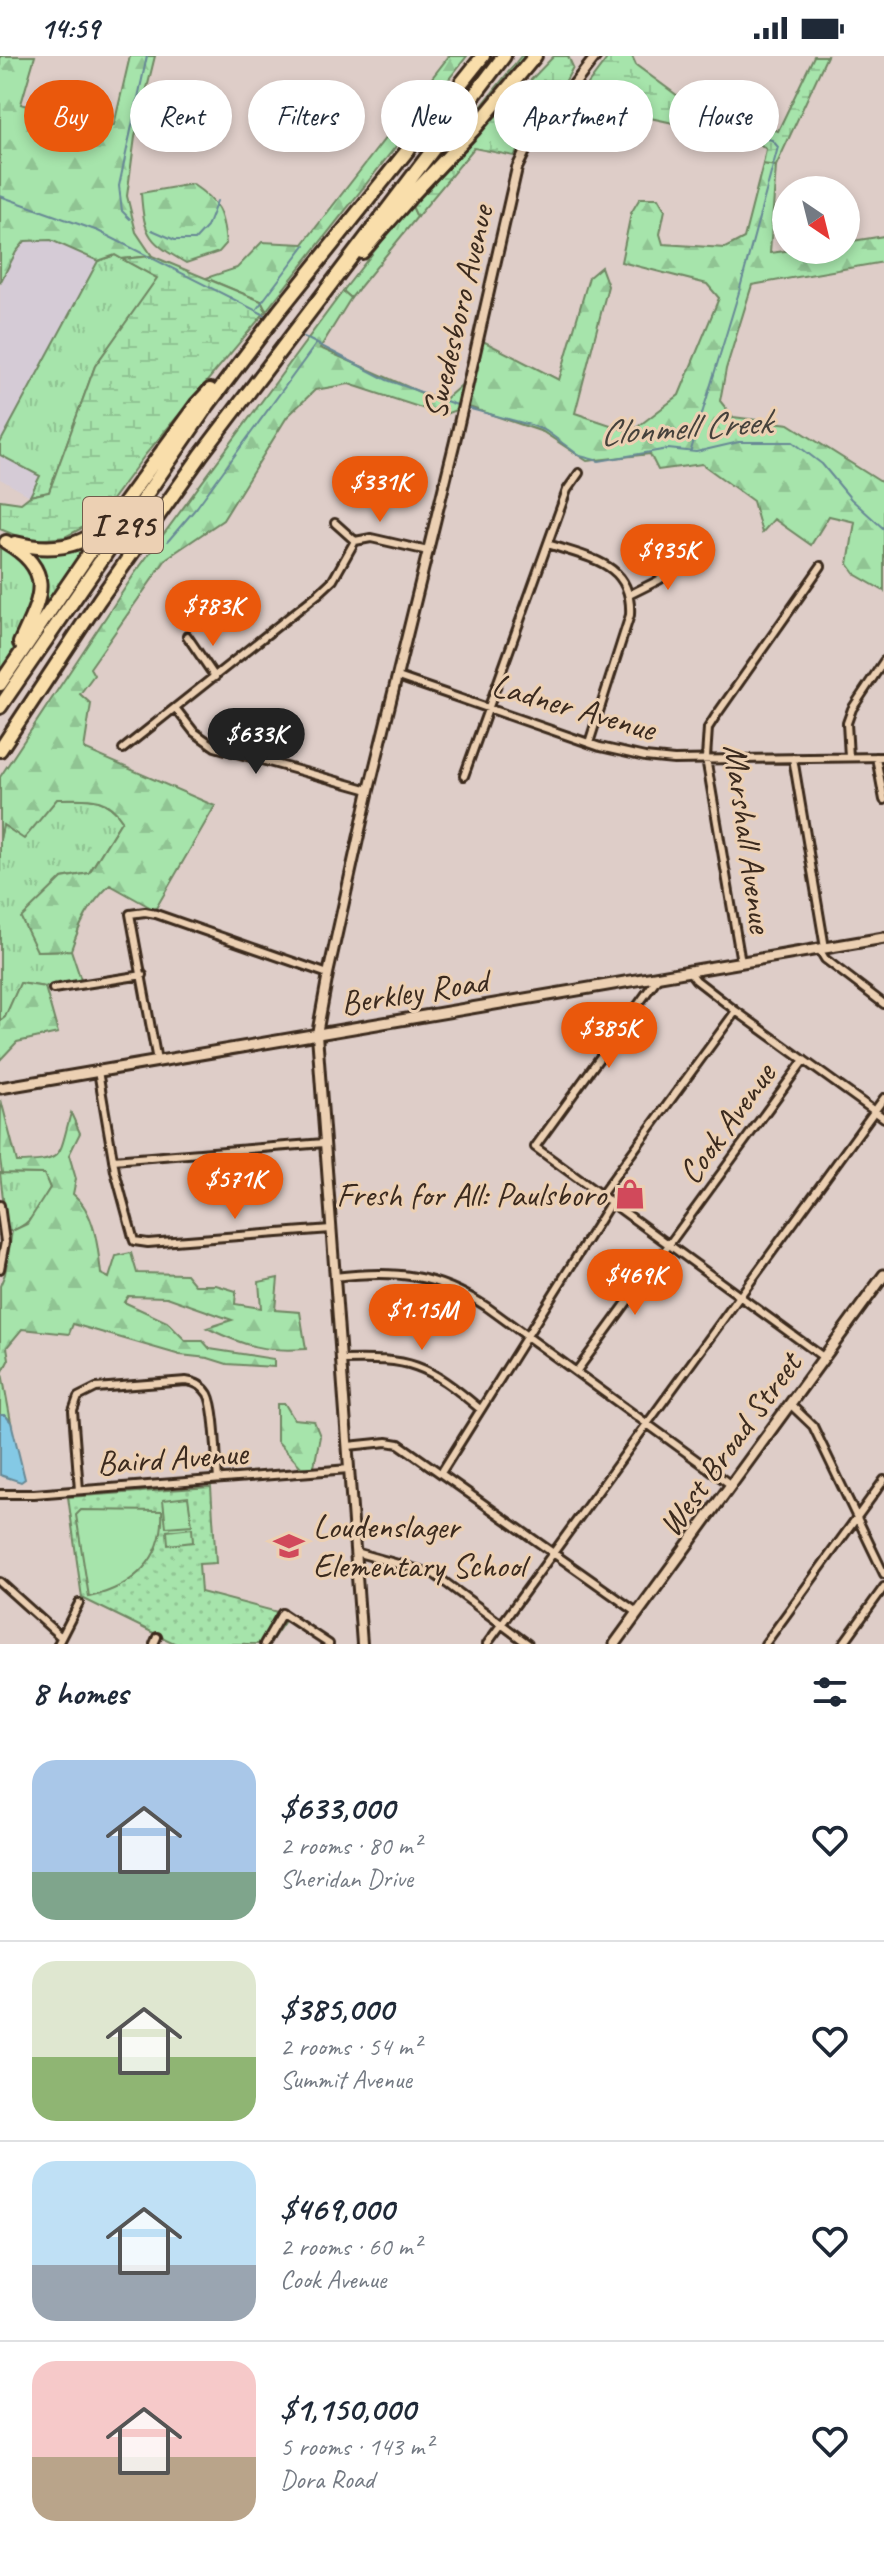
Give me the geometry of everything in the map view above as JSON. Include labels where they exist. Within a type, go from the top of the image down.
[{"type":"highway","name":"I 295","points":[[0,707],[117,535],[252,347],[483,56]]},
{"type":"highway","name":"I 295","points":[[0,750],[157,517],[504,56]]},
{"type":"highway","points":[[327,290],[474,129],[535,56]]},
{"type":"highway","points":[[3,679],[114,517],[196,405],[252,347]]},
{"type":"highway","points":[[3,540],[45,548],[61,547],[89,537],[114,517]]},
{"type":"highway","points":[[3,540],[20,550],[33,563],[41,586],[36,608],[3,679]]},
{"type":"main road","name":"Berkley Road","points":[[0,1088],[884,938]]},
{"type":"main road","name":"West Broad Street","points":[[615,1644],[884,1275]]},
{"type":"street","name":"Swedesboro Avenue","points":[[362,1644],[317,1034],[369,790],[518,163],[530,141],[596,56]]},
{"type":"street","points":[[464,776],[567,490],[579,473]]},
{"type":"street","points":[[335,523],[355,541]]},
{"type":"street","points":[[123,749],[326,587],[355,541],[371,538],[428,551]]},
{"type":"street","points":[[548,544],[610,567],[623,580],[629,595],[630,615],[589,743]]},
{"type":"street","points":[[629,595],[690,560]]},
{"type":"street","name":"Marshall Avenue","points":[[741,962],[706,758],[708,728],[821,566]]},
{"type":"street","points":[[187,636],[215,677]]},
{"type":"street","points":[[849,757],[847,723],[852,709],[884,661]]},
{"type":"street","name":"Ladner Avenue","points":[[398,677],[589,743],[645,757],[884,757]]},
{"type":"street","points":[[176,709],[194,732],[215,747],[369,790]]},
{"type":"street","points":[[876,757],[884,800]]},
{"type":"street","points":[[793,758],[825,959],[884,1004]]},
{"type":"street","points":[[157,1061],[130,914],[156,914],[328,974]]},
{"type":"street","points":[[689,971],[736,1011],[884,1118]]},
{"type":"street","points":[[53,989],[143,975]]},
{"type":"street","points":[[659,976],[535,1147],[823,1357]]},
{"type":"street","points":[[601,1195],[736,1011]]},
{"type":"street","name":"Cook Avenue","points":[[576,1372],[804,1060]]},
{"type":"street","points":[[98,1071],[113,1160],[134,1241],[148,1243],[331,1229]]},
{"type":"street","points":[[487,1644],[884,1098]]},
{"type":"street","points":[[113,1160],[324,1143]]},
{"type":"street","points":[[441,1473],[611,1202]]},
{"type":"street","points":[[0,1205],[5,1249],[0,1269]]},
{"type":"street","points":[[334,1277],[397,1273],[437,1281],[478,1301],[731,1485]]},
{"type":"street","points":[[341,1360],[408,1362],[446,1382],[480,1409]]},
{"type":"street","points":[[79,1490],[73,1411],[78,1397],[96,1388],[144,1384],[186,1381],[206,1391],[212,1405],[218,1479]]},
{"type":"street","points":[[790,1404],[813,1426],[884,1574]]},
{"type":"street","points":[[348,1446],[387,1442],[399,1444],[638,1613]]},
{"type":"street","name":"Baird Avenue","points":[[0,1494],[349,1469]]},
{"type":"street","points":[[765,1644],[884,1480]]},
{"type":"street","points":[[355,1552],[434,1574],[528,1644]]},
{"type":"street","points":[[0,1582],[60,1641],[79,1603]]},
{"type":"street","points":[[843,1644],[884,1587]]},
{"type":"street","points":[[264,1644],[282,1613],[329,1644]]},
{"type":"shaded area","points":[[51,240],[98,261],[0,443],[0,283],[25,241]]},
{"type":"shaded area","points":[[0,455],[40,476],[30,496],[0,479]]},
{"type":"green space","points":[[0,56],[35,56],[28,80],[24,80],[21,104],[24,105],[24,152],[114,152],[114,125],[130,56],[155,56],[149,80],[130,80],[130,152],[133,152],[127,196],[136,232],[152,256],[122,259],[115,255],[98,261],[51,240],[25,241],[0,283]]},
{"type":"green space","points":[[449,56],[467,56],[448,80],[430,80]]},
{"type":"green space","points":[[521,56],[532,56],[512,80],[502,80]]},
{"type":"green space","points":[[554,56],[568,56],[573,67],[566,80],[531,80]]},
{"type":"green space","points":[[609,56],[632,56],[636,65],[669,89],[669,122],[653,119],[653,80],[591,80]]},
{"type":"green space","points":[[814,56],[827,56],[776,166],[763,164],[765,152],[779,152],[779,129]]},
{"type":"green space","points":[[494,90],[494,101],[478,119],[478,111]]},
{"type":"green space","points":[[494,118],[494,152],[478,149],[478,135]]},
{"type":"green space","points":[[381,144],[381,152],[391,152],[266,311],[261,301],[206,278],[237,268],[262,242],[303,244]]},
{"type":"green space","points":[[461,152],[471,152],[417,217],[411,204]]},
{"type":"green space","points":[[494,152],[517,152],[514,156]]},
{"type":"green space","points":[[763,164],[776,166],[775,176],[772,176],[772,264],[860,264],[860,240],[884,236],[884,262],[752,285],[726,369],[720,401],[733,417],[789,424],[884,484],[884,591],[856,575],[848,564],[855,522],[829,516],[811,545],[774,519],[762,533],[753,501],[702,464],[658,470],[650,454],[587,461],[543,432],[466,406],[443,415],[349,384],[315,390],[287,417],[223,520],[167,558],[90,668],[94,675],[80,694],[91,704],[84,749],[215,806],[155,910],[110,885],[86,915],[71,950],[37,951],[21,918],[62,878],[89,873],[122,820],[101,802],[57,799],[24,839],[3,825],[0,839],[0,777],[135,573],[343,291],[351,298],[320,348],[442,402],[473,375],[481,340],[559,380],[589,277],[601,267],[608,286],[575,413],[631,432],[679,395],[719,298],[707,284],[621,262],[631,213],[640,198],[658,198],[665,210],[660,234],[663,244],[725,248],[744,238]]},
{"type":"green space","points":[[192,184],[208,196],[218,209],[226,244],[219,252],[186,263],[164,250],[151,237],[144,220],[141,193]]},
{"type":"green space","points":[[411,204],[417,217],[351,298],[343,291]]},
{"type":"green space","points":[[115,255],[158,278],[95,366],[49,492],[30,496],[40,476],[0,455],[0,443],[98,261]]},
{"type":"green space","points":[[152,256],[261,301],[266,311],[145,455],[97,520],[65,537],[29,541],[0,529],[0,500],[21,503],[30,496],[49,492],[95,366],[157,278],[122,259]]},
{"type":"green space","points":[[88,544],[37,622],[45,575],[29,551],[54,554]]},
{"type":"green space","points":[[0,545],[24,559],[32,569],[36,592],[29,616],[0,675]]},
{"type":"green space","points":[[57,799],[101,802],[122,820],[89,873],[62,878],[37,951],[71,950],[81,980],[45,987],[21,983],[5,1017],[0,1021],[0,839],[3,825]]},
{"type":"green space","points":[[20,983],[45,987],[58,1033],[17,1042],[0,1060],[0,1021],[5,1017]]},
{"type":"green space","points":[[1,1100],[17,1162],[44,1160],[58,1154],[71,1113],[80,1133],[69,1155],[76,1179],[73,1194],[91,1220],[101,1274],[109,1278],[116,1256],[131,1253],[137,1273],[186,1274],[195,1285],[216,1285],[236,1291],[235,1304],[261,1308],[259,1282],[278,1278],[275,1310],[300,1312],[306,1349],[278,1350],[244,1343],[207,1328],[232,1320],[167,1297],[128,1296],[124,1302],[167,1322],[186,1341],[203,1341],[210,1349],[274,1359],[274,1367],[227,1364],[180,1355],[73,1324],[69,1334],[22,1329],[7,1347],[9,1359],[2,1373],[11,1422],[5,1415],[0,1415],[0,1286],[12,1231],[27,1224],[50,1188],[44,1174],[2,1173]]},
{"type":"green space","points":[[0,1173],[45,1174],[50,1188],[28,1221],[7,1232]]},
{"type":"green space","points":[[277,1404],[285,1404],[294,1419],[314,1421],[320,1436],[314,1467],[301,1467],[277,1441]]},
{"type":"green space","points":[[211,1487],[216,1563],[199,1564],[201,1592],[289,1615],[269,1644],[176,1644],[82,1598],[68,1497]]},
{"type":"green space","points":[[188,1497],[192,1525],[166,1527],[163,1500]]},
{"type":"green space","points":[[81,1510],[162,1511],[158,1543],[143,1568],[119,1586],[89,1597],[76,1515]]},
{"type":"green space","points":[[192,1528],[193,1542],[168,1545],[167,1531]]},
{"type":"water","points":[[0,1415],[5,1415],[11,1422],[25,1479],[21,1482],[0,1475]]},
{"type":"waterway","points":[[130,219],[122,211],[119,186],[147,56]]},
{"type":"waterway","points":[[691,450],[739,292],[777,152]]},
{"type":"waterway","name":"Clonmell Creek","points":[[0,196],[98,231],[265,315]]},
{"type":"waterway","points":[[152,230],[175,240],[195,240],[207,227],[217,201]]},
{"type":"waterway","points":[[256,310],[305,245]]},
{"type":"waterway","name":"Clonmell Creek","points":[[304,337],[387,380],[457,405]]},
{"type":"waterway","points":[[168,541],[197,507],[316,344]]},
{"type":"waterway","name":"Clonmell Creek","points":[[467,408],[534,426],[580,456],[599,461],[668,449],[696,452],[739,442],[793,442],[822,464],[851,499],[884,529]]},
{"type":"place","name":"Fresh for All: Paulsboro","points":[[630,1194]]},
{"type":"place","name":"Loudenslager Elementary School","points":[[289,1546]]}]
